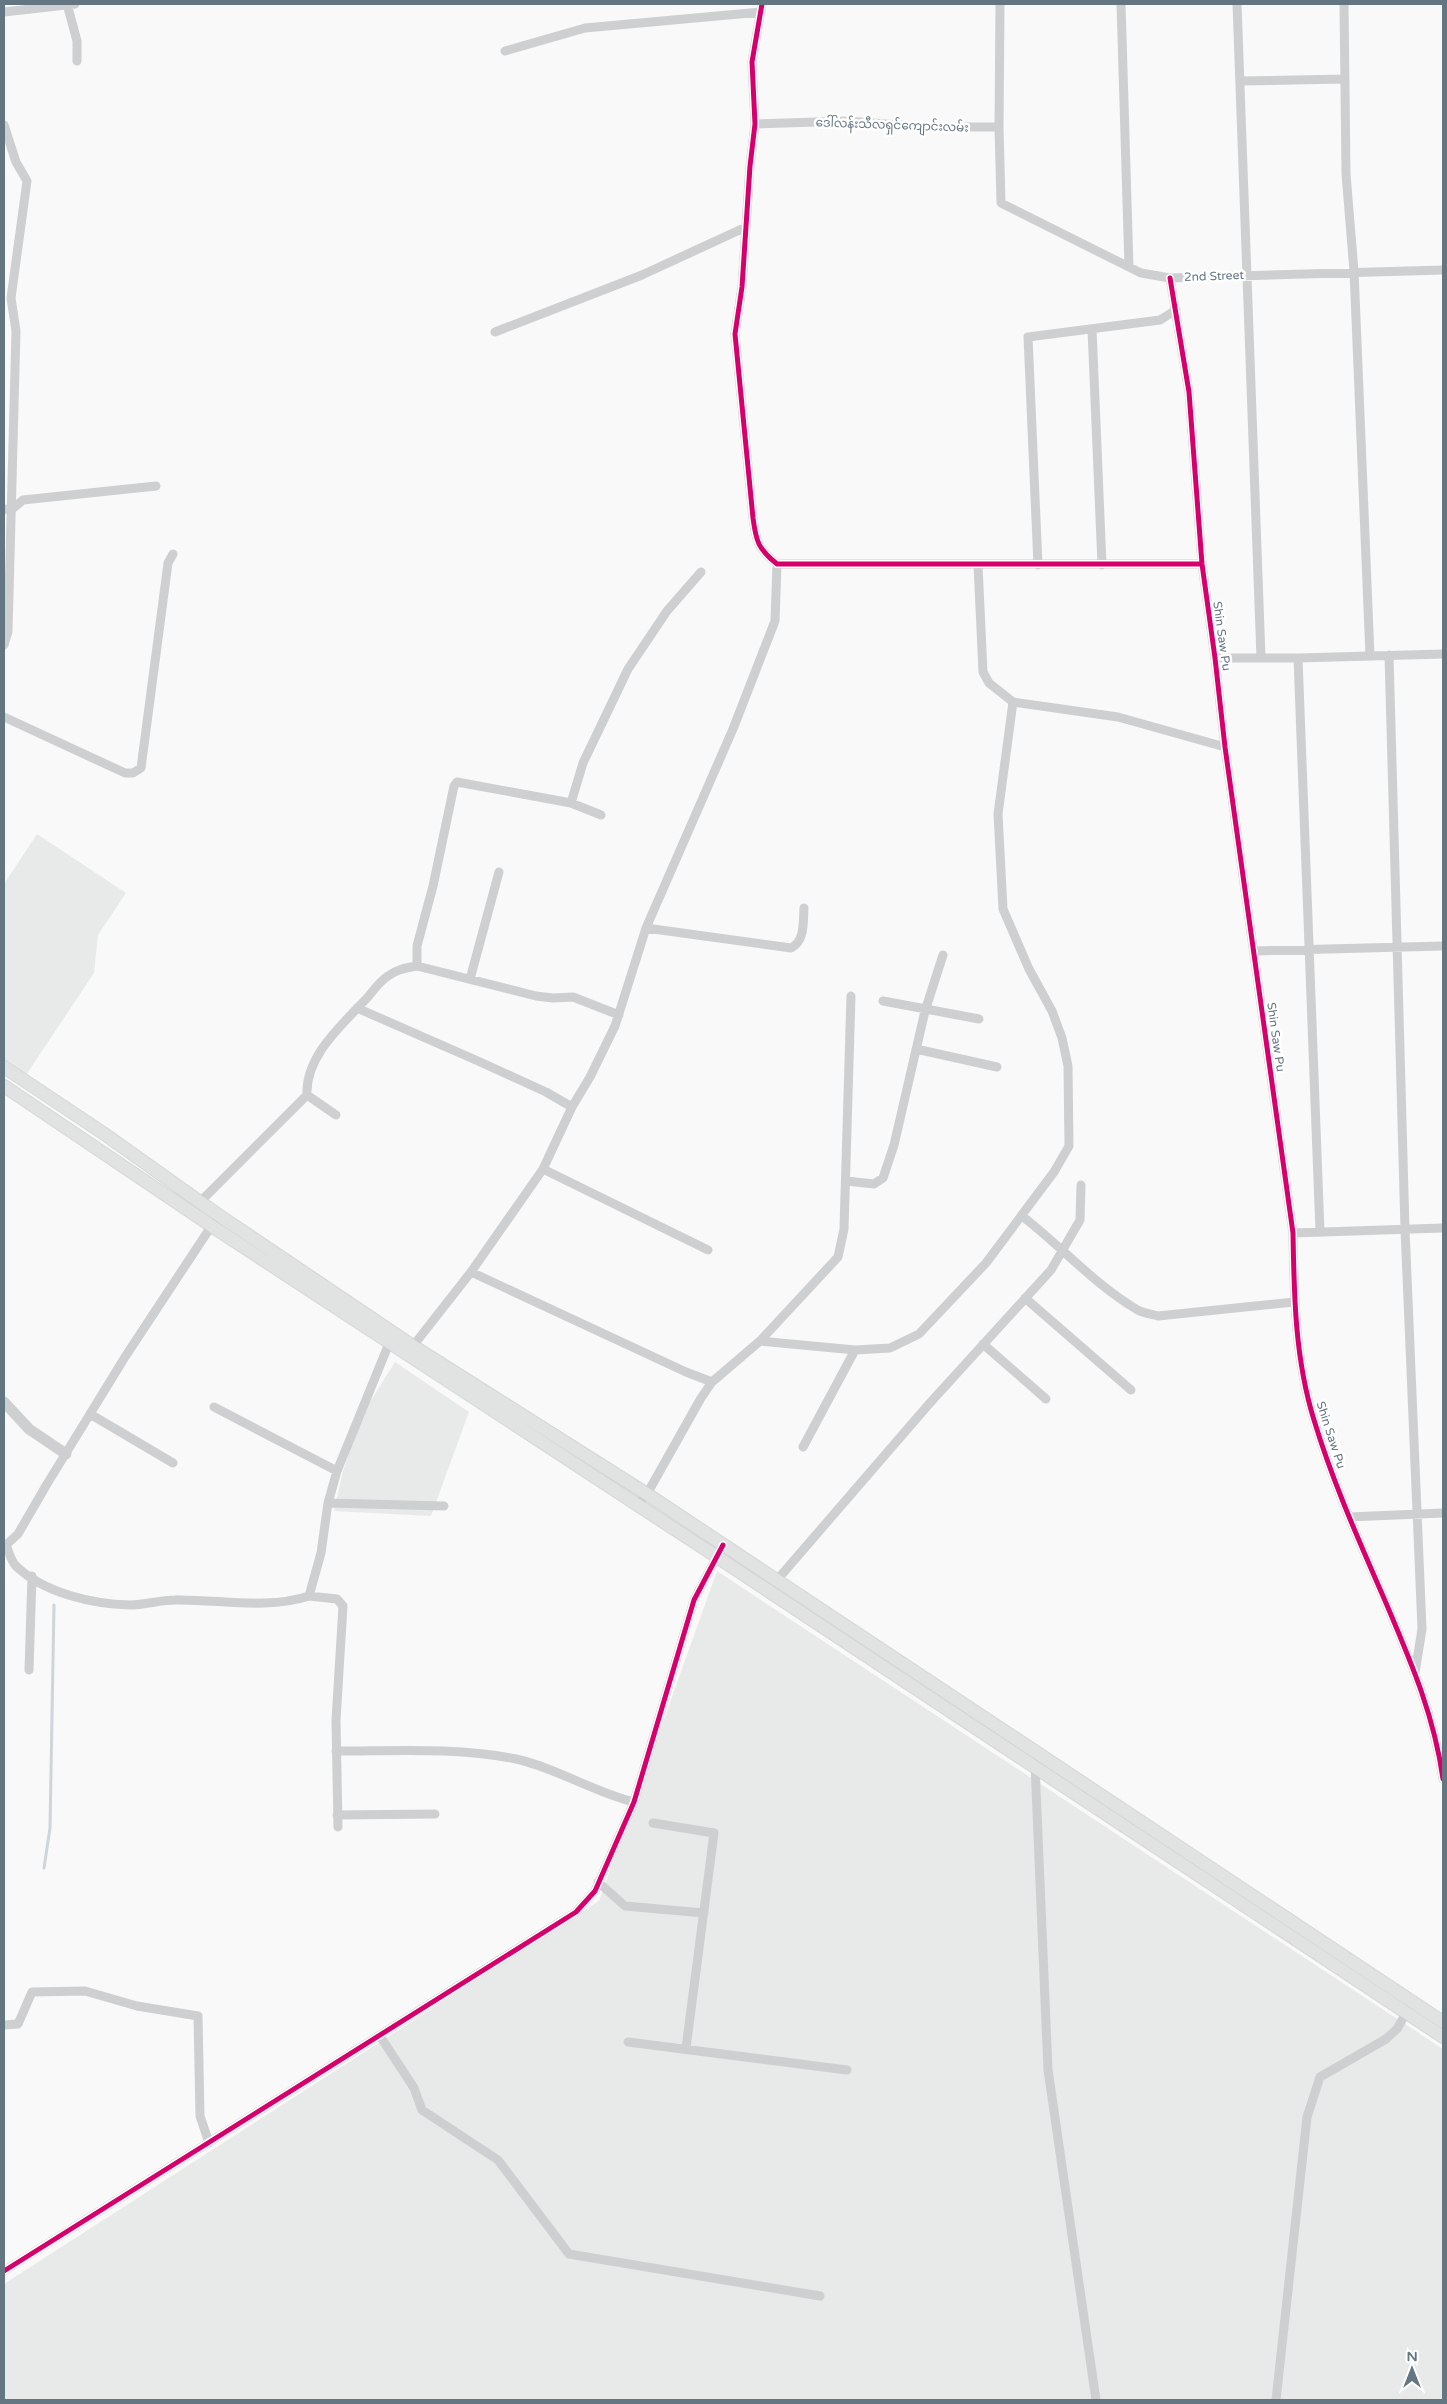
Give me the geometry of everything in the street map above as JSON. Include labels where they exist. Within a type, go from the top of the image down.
[{"type":"main road","points":[[4,1067],[103,1133],[200,1202],[215,1220],[390,1341],[637,1505],[777,1580],[1188,1851],[1410,2007],[1443,2037]]},
{"type":"main road","points":[[4,1086],[647,1494],[720,1551],[1035,1768],[1181,1864],[1410,2007],[1443,2022]]},
{"type":"main road","points":[[1181,1864],[1188,1851]]},
{"type":"street","points":[[4,12],[70,4],[77,41],[77,61]]},
{"type":"street","points":[[999,127],[1000,4]]},
{"type":"street","points":[[1121,4],[1129,267]]},
{"type":"street","points":[[1237,4],[1261,658]]},
{"type":"street","points":[[1344,4],[1346,174],[1354,271],[1370,656]]},
{"type":"street","points":[[505,51],[586,28],[762,8],[752,62],[755,124],[750,166],[742,287],[736,334],[756,541],[764,554],[777,564],[1202,564]]},
{"type":"street","points":[[1240,81],[1344,78]]},
{"type":"street","name":"ဒေါ်လန်းသီလရှင်ကျောင်းလမ်း","points":[[755,124],[847,121],[924,127],[999,127]]},
{"type":"street","points":[[4,126],[16,162],[27,181],[11,298],[16,330],[7,510],[8,632],[4,645]]},
{"type":"street","name":"2nd Street","points":[[999,127],[1001,203],[1141,273],[1170,278],[1354,271],[1443,270]]},
{"type":"street","points":[[495,332],[642,274],[746,227]]},
{"type":"street","name":"Shin Saw Pu","points":[[1170,278],[1189,392],[1202,564],[1225,746],[1294,1233],[1294,1302],[1301,1363],[1313,1419],[1349,1517],[1423,1691],[1438,1742],[1443,1779]]},
{"type":"street","points":[[1038,565],[1028,337],[1160,320],[1176,310]]},
{"type":"street","points":[[1092,329],[1102,565]]},
{"type":"street","points":[[7,510],[22,500],[156,486]]},
{"type":"street","points":[[4,716],[125,773],[134,773],[141,768],[168,563],[173,554]]},
{"type":"street","points":[[413,1346],[471,1272],[543,1169],[619,1015],[646,928],[733,729],[775,621],[777,564]]},
{"type":"street","points":[[978,565],[983,672],[989,683],[1013,702],[1118,717],[1225,746]]},
{"type":"street","points":[[571,803],[583,763],[628,669],[667,611],[700,572]]},
{"type":"street","points":[[1215,658],[1443,654]]},
{"type":"street","points":[[1389,655],[1405,1229],[1422,1629],[1415,1673]]},
{"type":"street","points":[[1298,658],[1320,1232]]},
{"type":"street","points":[[760,1342],[855,1350],[890,1348],[919,1334],[986,1263],[1054,1172],[1069,1146],[1068,1066],[1062,1038],[1052,1011],[1029,969],[1003,909],[998,814],[1013,702]]},
{"type":"street","points":[[418,966],[417,946],[454,786],[457,782],[571,803],[601,815]]},
{"type":"street","points":[[470,979],[498,872]]},
{"type":"street","points":[[646,928],[791,948],[798,944],[801,939],[804,908]]},
{"type":"street","points":[[1254,951],[1443,946]]},
{"type":"street","points":[[846,1182],[874,1184],[883,1178],[894,1145],[925,1010],[943,955]]},
{"type":"street","points":[[200,1202],[307,1095],[310,1073],[322,1049],[387,976],[402,968],[418,966],[536,996],[574,997],[619,1015]]},
{"type":"street","points":[[637,1505],[647,1494],[712,1382],[760,1342],[838,1257],[844,1230],[851,996]]},
{"type":"street","points":[[883,1001],[979,1019]]},
{"type":"street","points":[[357,1008],[546,1092],[572,1108]]},
{"type":"street","points":[[916,1049],[996,1067]]},
{"type":"street","points":[[307,1095],[336,1115]]},
{"type":"street","points":[[543,1169],[708,1250]]},
{"type":"street","points":[[777,1580],[929,1404],[1051,1270],[1080,1220],[1081,1185]]},
{"type":"street","points":[[1022,1216],[1106,1287],[1137,1310],[1158,1316],[1294,1302]]},
{"type":"street","points":[[215,1220],[125,1357],[18,1534],[5,1546],[16,1565],[42,1584],[70,1595],[102,1603],[132,1605],[175,1600],[273,1602],[309,1596],[337,1599],[343,1606],[336,1720],[338,1827]]},
{"type":"street","points":[[1294,1233],[1443,1228]]},
{"type":"street","points":[[471,1272],[686,1372],[712,1382]]},
{"type":"street","points":[[1025,1298],[1131,1390]]},
{"type":"street","points":[[309,1596],[321,1553],[328,1503],[337,1471],[390,1341]]},
{"type":"street","points":[[983,1344],[1046,1399]]},
{"type":"street","points":[[803,1447],[855,1350]]},
{"type":"street","points":[[4,1402],[29,1429],[66,1454]]},
{"type":"street","points":[[214,1406],[337,1471]]},
{"type":"street","points":[[90,1414],[173,1463]]},
{"type":"street","points":[[328,1503],[444,1506]]},
{"type":"street","points":[[1349,1517],[1443,1513]]},
{"type":"street","points":[[4,2271],[576,1912],[595,1891],[634,1802],[694,1600],[720,1551]]},
{"type":"street","points":[[30,1670],[32,1576]]},
{"type":"street","points":[[1035,1750],[1048,2070],[1096,2400]]},
{"type":"street","points":[[336,1751],[470,1752],[517,1759],[554,1771],[607,1795],[634,1802]]},
{"type":"street","points":[[338,1815],[434,1814]]},
{"type":"street","points":[[653,1824],[714,1833],[686,2048]]},
{"type":"street","points":[[598,1882],[625,1906],[704,1913]]},
{"type":"street","points":[[4,2025],[18,2024],[32,1992],[85,1991],[137,2006],[198,2016],[200,2116],[209,2144]]},
{"type":"street","points":[[1276,2400],[1307,2117],[1312,2096],[1320,2078],[1386,2040],[1396,2029],[1410,2007]]},
{"type":"street","points":[[380,2036],[414,2088],[422,2110],[498,2160],[569,2254],[820,2296]]},
{"type":"street","points":[[628,2042],[847,2070]]},
{"type":"shaded area","points":[[37,834],[126,893],[98,935],[94,973],[26,1075],[4,1061],[4,884]]},
{"type":"shaded area","points":[[395,1362],[469,1412],[431,1516],[334,1511],[343,1471],[363,1413]]},
{"type":"shaded area","points":[[717,1571],[1443,2049],[1443,2400],[4,2400],[4,2284],[599,1901]]},
{"type":"waterway","points":[[44,1868],[50,1828],[54,1605]]},
{"type":"cycle path","points":[[762,4],[752,62],[755,124],[750,166],[742,287],[735,334],[753,518],[755,533],[762,549],[777,564],[1202,564]]},
{"type":"cycle path","points":[[1170,278],[1189,392],[1202,564],[1225,747],[1293,1233],[1295,1303],[1303,1374],[1314,1420],[1338,1490],[1404,1646],[1428,1711],[1443,1779]]},
{"type":"cycle path","points":[[4,2271],[576,1912],[595,1891],[634,1802],[694,1600],[723,1545]]}]
